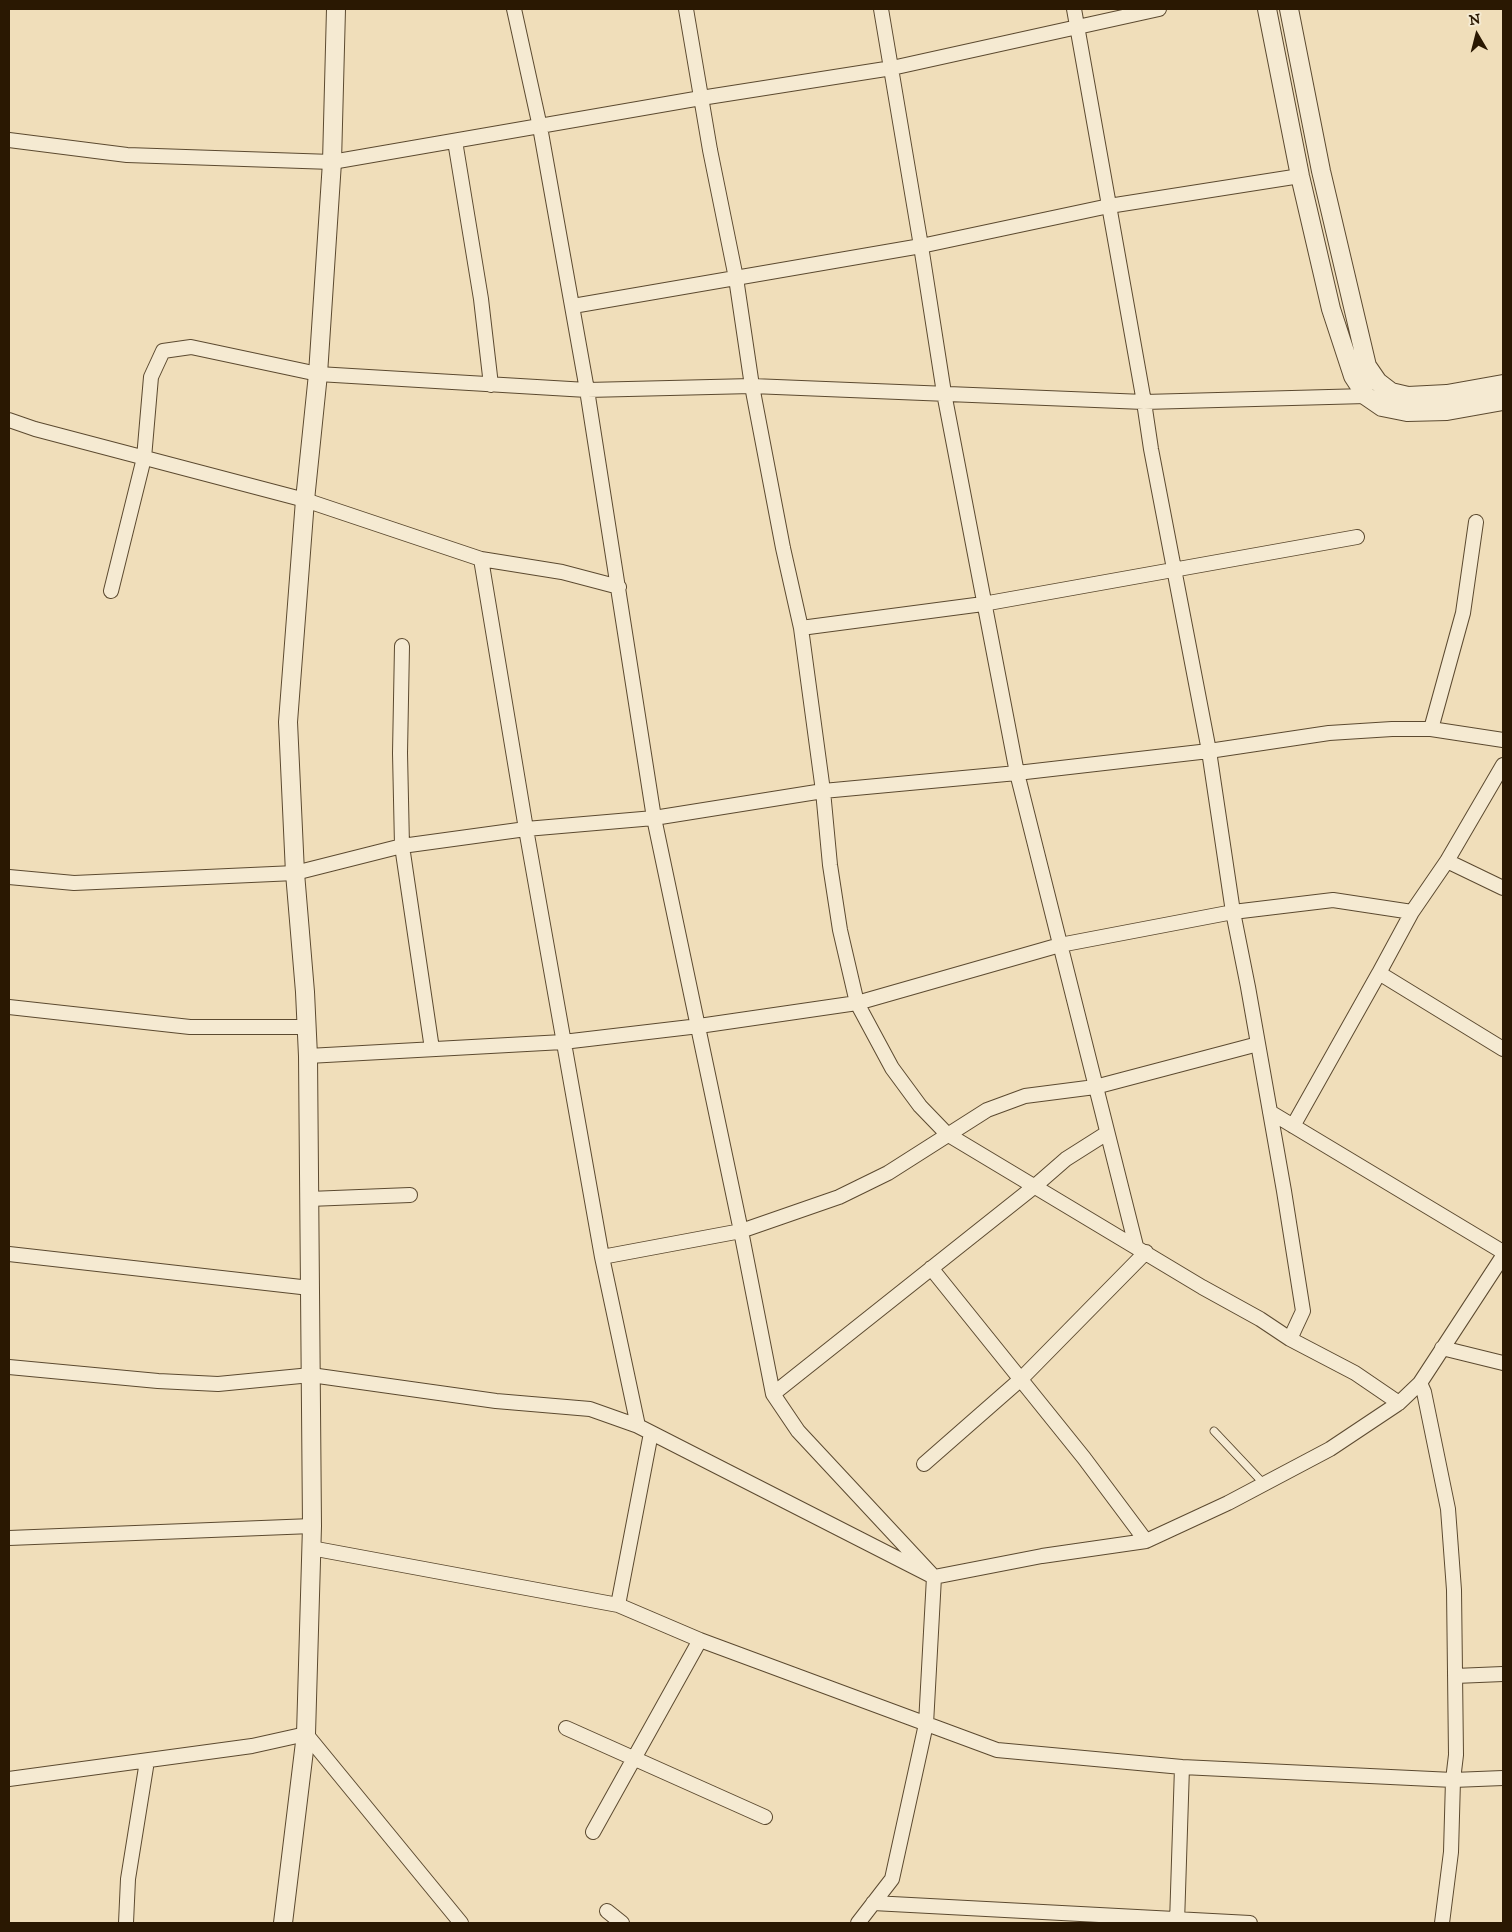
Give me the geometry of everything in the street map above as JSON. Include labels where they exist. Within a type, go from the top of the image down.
[{"type":"street","points":[[283,1923],[306,1734],[312,1526],[308,1056],[295,873],[288,722],[305,500],[318,374],[332,162],[336,9]]},
{"type":"street","points":[[514,9],[540,127],[587,390],[654,818],[699,1026],[773,1394],[798,1431],[934,1576],[926,1724],[892,1879],[858,1923]]},
{"type":"street","points":[[686,9],[701,98],[736,278],[752,386],[783,548],[801,628],[823,792],[830,865],[837,911],[856,1003],[892,1068],[920,1106],[947,1134],[1202,1287],[1260,1319],[1290,1339],[1355,1373],[1399,1403]]},
{"type":"street","points":[[881,9],[944,393],[983,604],[1017,773],[1107,1132],[1141,1249]]},
{"type":"street","points":[[1074,9],[1173,571],[1209,751],[1233,912],[1270,1112],[1303,1311],[1290,1339]]},
{"type":"street","points":[[9,140],[127,155],[332,162],[701,98],[892,68],[1159,9]]},
{"type":"street","points":[[1267,9],[1300,176],[1331,309],[1342,349],[1353,376],[1366,396],[1382,407],[1407,412],[1447,411],[1503,401]]},
{"type":"street","points":[[1289,9],[1321,171],[1367,366],[1378,382],[1391,392],[1408,396],[1447,394],[1503,384]]},
{"type":"street","points":[[455,141],[481,299],[491,385]]},
{"type":"street","points":[[572,306],[921,246],[1109,206],[1300,176]]},
{"type":"street","points":[[112,591],[144,458],[151,377],[163,351],[191,347],[318,374],[587,390],[752,386],[1144,402],[1366,396]]},
{"type":"street","points":[[9,420],[35,429],[305,500],[481,559],[562,572],[619,587]]},
{"type":"street","points":[[1431,729],[1463,613],[1476,522]]},
{"type":"street","points":[[801,628],[983,604],[1357,537]]},
{"type":"street","points":[[481,559],[563,1042],[602,1257],[638,1426]]},
{"type":"street","points":[[402,646],[400,753],[402,846],[432,1049]]},
{"type":"street","points":[[9,877],[74,883],[295,873],[402,846],[526,828],[654,818],[823,792],[1017,773],[1209,751],[1329,733],[1392,728],[1431,729],[1503,740]]},
{"type":"street","points":[[1293,1126],[1412,912],[1447,861],[1503,766]]},
{"type":"street","points":[[1447,861],[1503,888]]},
{"type":"street","points":[[308,1056],[563,1042],[699,1026],[856,1003],[1060,945],[1233,912],[1333,900],[1412,912]]},
{"type":"street","points":[[1379,973],[1503,1049]]},
{"type":"street","points":[[9,1007],[190,1027],[306,1027]]},
{"type":"street","points":[[602,1257],[741,1231],[839,1197],[888,1173],[987,1110],[1025,1096],[1096,1087],[1258,1044]]},
{"type":"street","points":[[9,1367],[158,1381],[218,1384],[311,1375],[496,1401],[590,1409],[638,1426],[934,1576],[1042,1556],[1146,1541],[1228,1503],[1330,1449],[1399,1403],[1420,1383],[1503,1254],[1270,1112]]},
{"type":"street","points":[[773,1394],[1035,1186],[1066,1159],[1107,1132]]},
{"type":"street","points":[[309,1199],[410,1195]]},
{"type":"street","points":[[924,1464],[1021,1379],[1141,1249]]},
{"type":"street","points":[[9,1254],[310,1288]]},
{"type":"street","points":[[932,1268],[1084,1458],[1146,1541]]},
{"type":"street","points":[[1442,1348],[1503,1363]]},
{"type":"street","points":[[1420,1383],[1424,1392],[1448,1509],[1454,1590],[1456,1755],[1453,1780],[1451,1852],[1442,1923]]},
{"type":"street","points":[[618,1606],[652,1433]]},
{"type":"street","points":[[9,1538],[312,1526]]},
{"type":"street","points":[[311,1548],[618,1606],[700,1640],[997,1750],[1182,1767],[1453,1780],[1503,1778]]},
{"type":"street","points":[[593,1832],[700,1640]]},
{"type":"street","points":[[1455,1676],[1503,1674]]},
{"type":"street","points":[[566,1728],[765,1817]]},
{"type":"street","points":[[9,1779],[252,1746],[306,1734]]},
{"type":"street","points":[[306,1734],[461,1923]]},
{"type":"street","points":[[126,1923],[128,1879],[147,1760]]},
{"type":"street","points":[[1177,1921],[1182,1767]]},
{"type":"street","points":[[873,1903],[1177,1921],[1250,1923]]},
{"type":"street","points":[[607,1911],[622,1923]]},
{"type":"lane","points":[[1214,1431],[1264,1484]]}]
